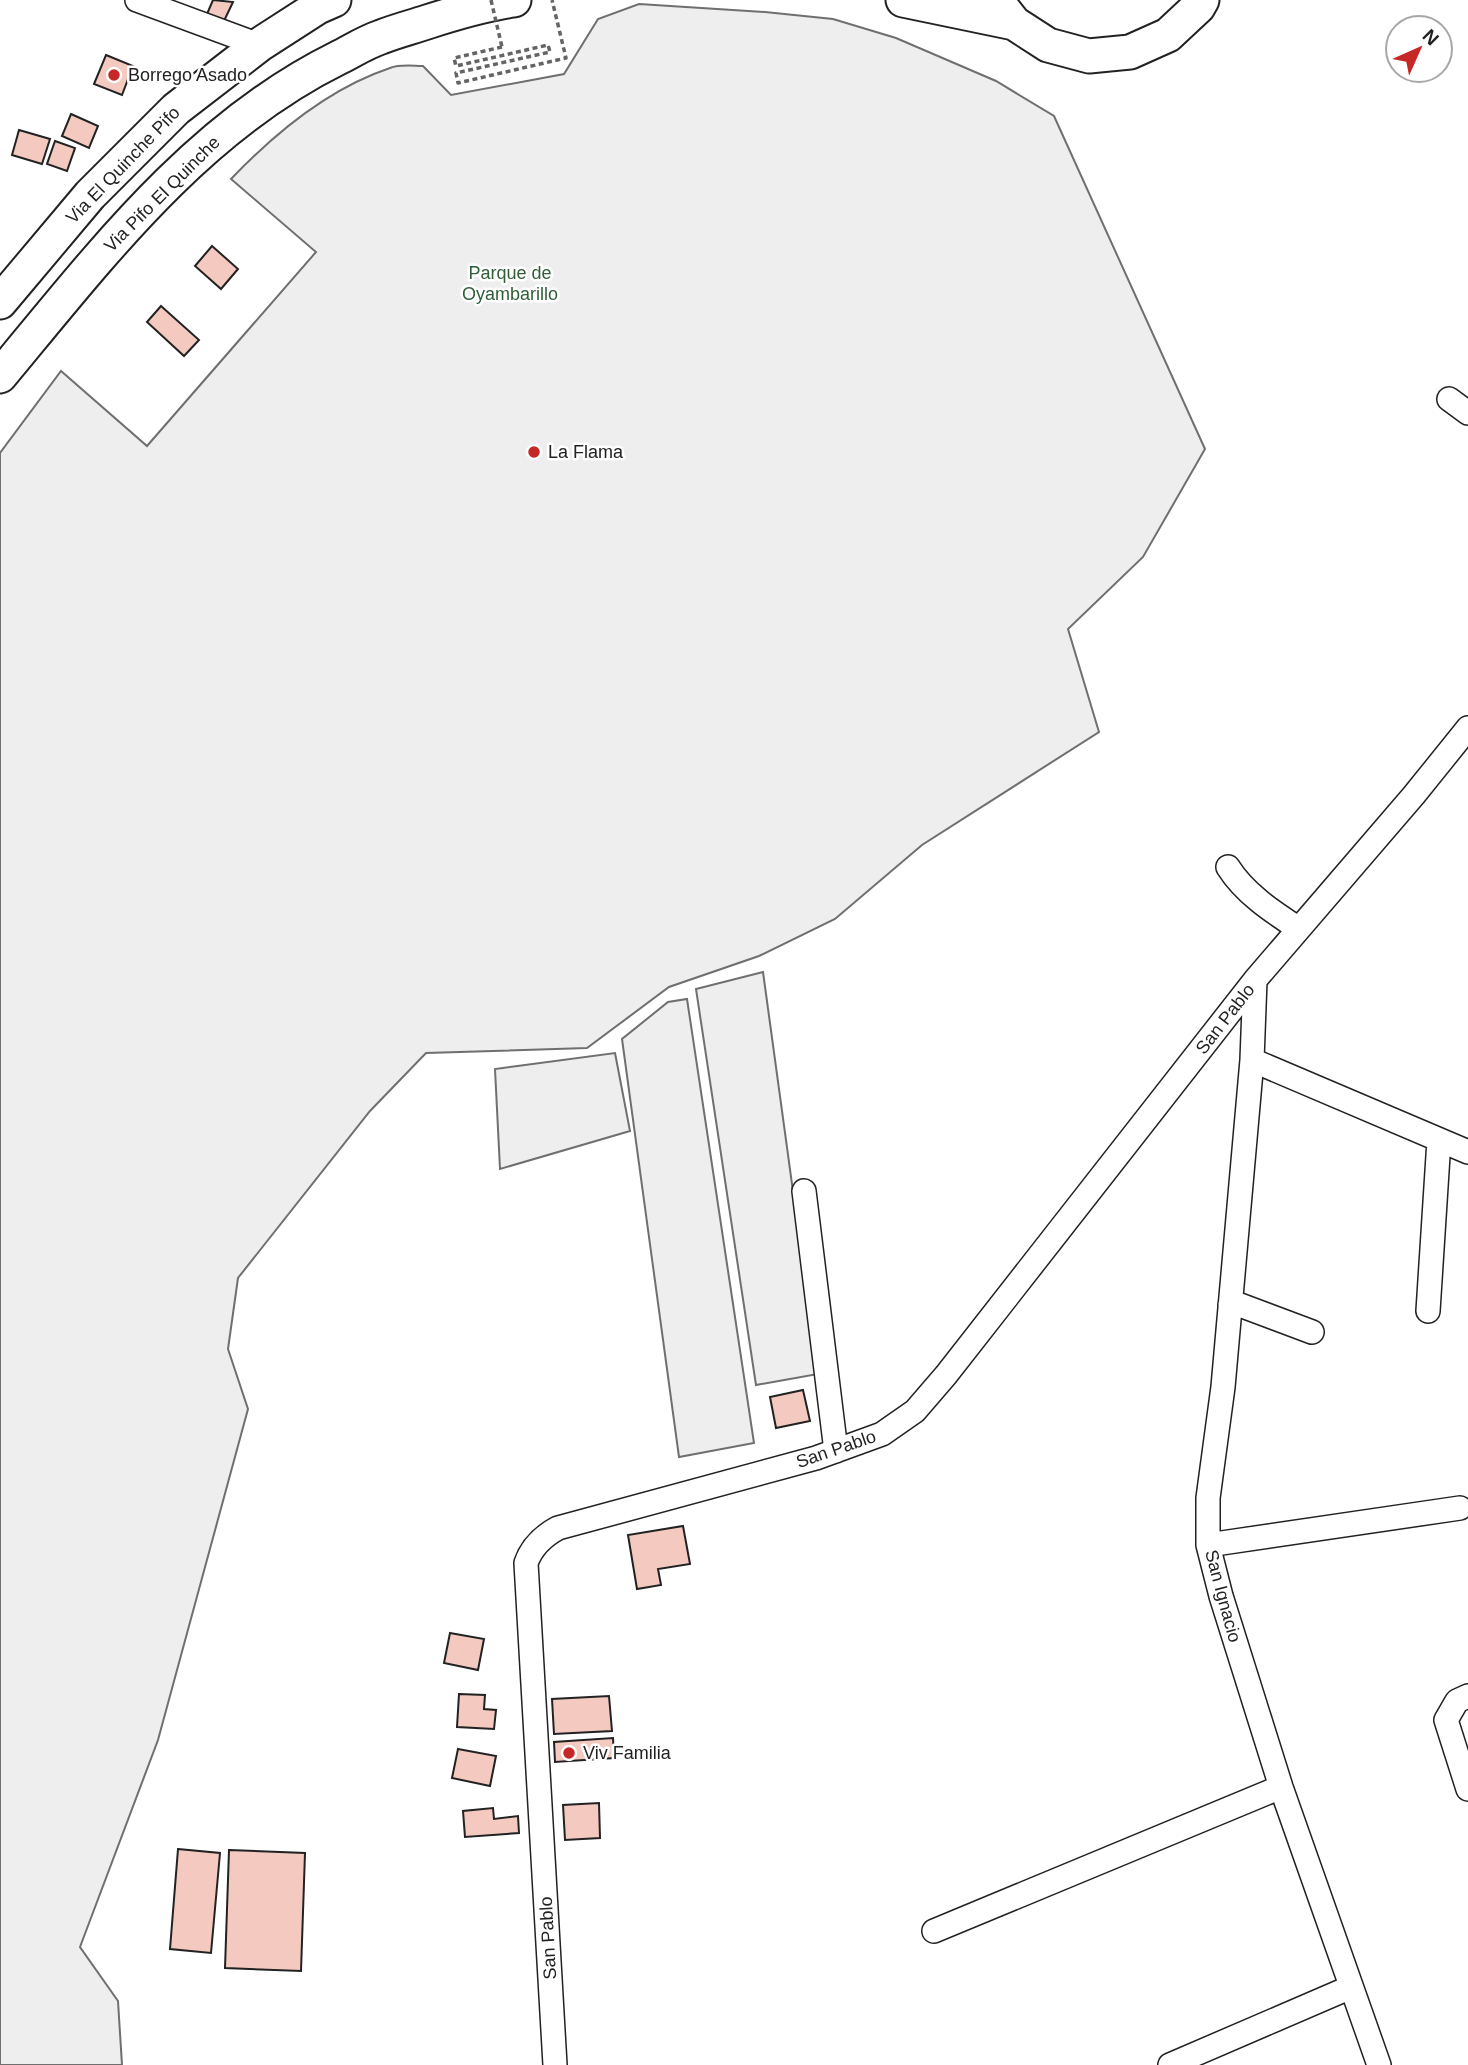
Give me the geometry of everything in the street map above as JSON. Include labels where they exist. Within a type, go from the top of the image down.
[{"type":"highway","name":"Via El Quinche Pifo","points":[[0,302],[90,195],[176,109],[259,45],[318,7],[334,0]]},
{"type":"highway","name":"Via Pifo El Quinche","points":[[0,376],[147,204],[208,144],[263,102],[311,71],[379,37],[443,17],[514,0]]},
{"type":"highway","points":[[904,0],[1005,11],[1048,45],[1089,56],[1130,52],[1168,35],[1204,2]]},
{"type":"street","points":[[137,0],[259,45]]},
{"type":"street","points":[[1449,399],[1468,413]]},
{"type":"street","name":"San Pablo","points":[[555,2065],[526,1563],[529,1554],[547,1534],[558,1528],[816,1458],[882,1434],[915,1412],[1255,980],[1468,728]]},
{"type":"street","points":[[1228,867],[1234,877],[1254,896],[1299,929]]},
{"type":"street","name":"San Ignacio","points":[[1255,980],[1252,1059],[1223,1387],[1208,1498],[1208,1545],[1280,1787],[1379,2065]]},
{"type":"street","points":[[1252,1059],[1468,1152]]},
{"type":"street","points":[[1428,1311],[1439,1140]]},
{"type":"street","points":[[804,1191],[836,1451]]},
{"type":"street","points":[[1230,1304],[1240,1305],[1312,1332]]},
{"type":"street","points":[[1208,1545],[1460,1508]]},
{"type":"street","points":[[1468,1696],[1457,1701],[1446,1720],[1468,1789]]},
{"type":"street","points":[[934,1931],[1280,1787]]},
{"type":"street","points":[[1170,2065],[1351,1987]]},
{"type":"path","points":[[491,0],[502,47],[454,58],[456,66],[548,45],[550,52],[456,73],[458,83],[566,58],[552,0]]},
{"type":"green space","name":"Parque de Oyambarillo","points":[[639,4],[833,19],[896,38],[996,81],[1054,116],[1205,449],[1143,557],[1068,629],[1099,732],[922,845],[835,919],[759,956],[669,987],[587,1048],[426,1053],[370,1111],[238,1278],[228,1349],[248,1409],[158,1740],[80,1947],[118,2001],[122,2065],[0,2065],[0,453],[61,371],[147,446],[316,252],[231,179],[266,145],[304,114],[346,87],[398,66],[423,66],[451,95],[564,74],[598,19]]},
{"type":"green space","points":[[763,972],[818,1374],[756,1385],[696,989]]},
{"type":"green space","points":[[687,999],[754,1443],[679,1457],[622,1039],[668,1002]]},
{"type":"green space","points":[[615,1053],[630,1131],[500,1169],[495,1069]]},
{"type":"building","points":[[213,0],[233,2],[224,21],[207,14]]},
{"type":"building","name":"Borrego Asado","points":[[106,55],[133,66],[122,95],[94,84]]},
{"type":"building","points":[[71,114],[98,126],[89,148],[62,136]]},
{"type":"building","points":[[19,130],[50,139],[42,164],[12,155]]},
{"type":"building","points":[[55,141],[75,148],[67,171],[47,164]]},
{"type":"building","points":[[212,246],[238,269],[221,289],[195,266]]},
{"type":"building","points":[[161,306],[199,340],[184,356],[147,322]]},
{"type":"building","points":[[803,1390],[810,1421],[776,1428],[770,1397]]},
{"type":"building","points":[[683,1526],[690,1564],[658,1569],[661,1585],[637,1589],[628,1535]]},
{"type":"building","points":[[450,1633],[484,1639],[478,1670],[444,1663]]},
{"type":"building","points":[[459,1694],[485,1695],[484,1709],[496,1710],[494,1729],[457,1727]]},
{"type":"building","points":[[609,1696],[612,1731],[554,1734],[552,1699]]},
{"type":"building","points":[[613,1738],[614,1758],[555,1762],[554,1742]]},
{"type":"building","points":[[458,1749],[496,1756],[490,1786],[452,1778]]},
{"type":"building","points":[[599,1803],[600,1838],[565,1840],[563,1805]]},
{"type":"building","points":[[493,1808],[494,1819],[518,1816],[519,1833],[465,1837],[463,1811]]},
{"type":"building","points":[[178,1849],[220,1853],[211,1953],[170,1949]]},
{"type":"building","points":[[229,1850],[305,1853],[301,1971],[225,1968]]},
{"type":"place","name":"Borrego Asado","points":[[114,75]]},
{"type":"place","name":"La Flama","points":[[534,452]]},
{"type":"place","name":"Viv Familia","points":[[569,1753]]}]
